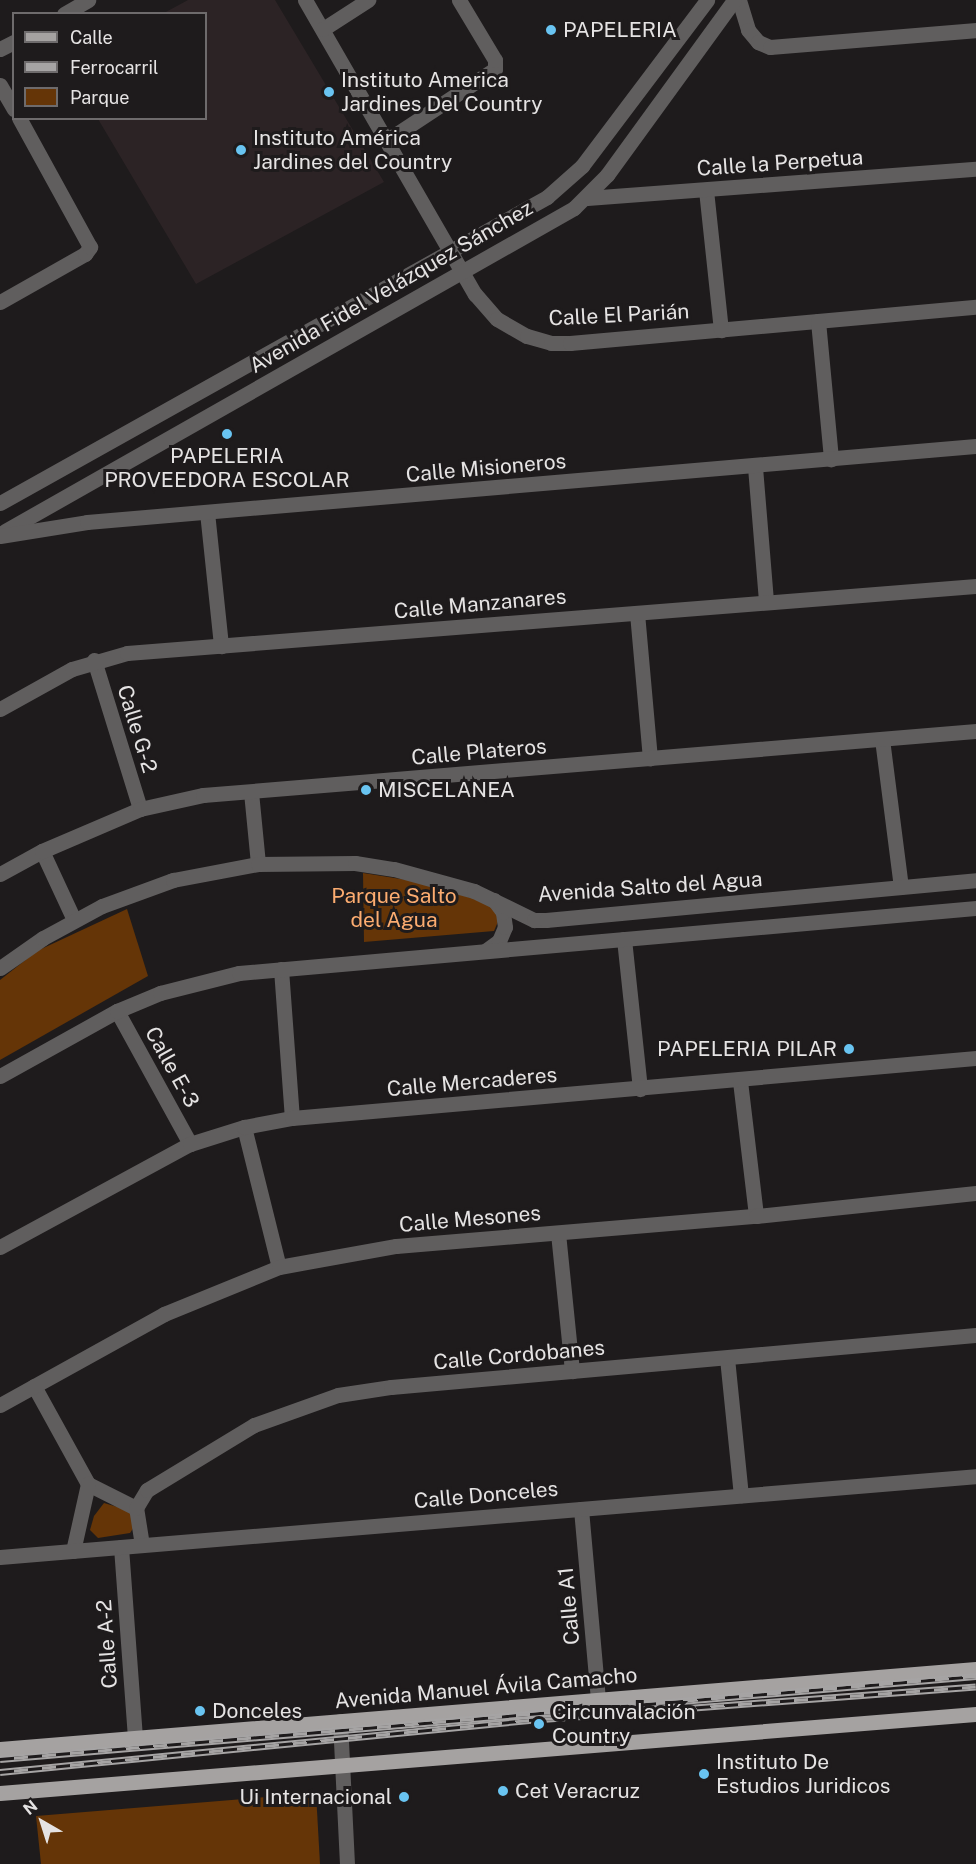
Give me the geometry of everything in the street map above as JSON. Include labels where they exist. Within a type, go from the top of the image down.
[{"type":"main road","name":"Avenida Manuel Ávila Camacho","points":[[0,1749],[976,1669]]},
{"type":"main road","points":[[0,1793],[976,1714]]},
{"type":"street","points":[[67,12],[88,0]]},
{"type":"street","name":"Calle El Parián","points":[[305,0],[389,139],[474,294],[497,319],[527,336],[551,343],[976,307]]},
{"type":"street","points":[[323,29],[368,0]]},
{"type":"street","points":[[389,139],[495,69],[495,60],[459,0]]},
{"type":"street","name":"Avenida Fidel Velázquez Sánchez","points":[[0,503],[449,252],[565,184],[582,166],[706,0]]},
{"type":"street","name":"Avenida Fidel Velázquez Sánchez","points":[[0,535],[587,198],[734,0]]},
{"type":"street","points":[[739,0],[748,30],[758,42],[770,47],[976,30]]},
{"type":"street","points":[[0,85],[12,106]]},
{"type":"street","points":[[0,302],[85,254],[90,247],[20,120]]},
{"type":"street","name":"Calle la Perpetua","points":[[587,198],[976,169]]},
{"type":"street","points":[[706,190],[720,330]]},
{"type":"street","points":[[818,321],[831,459]]},
{"type":"street","name":"Calle Misioneros","points":[[0,535],[87,522],[755,467],[976,446]]},
{"type":"street","points":[[755,467],[766,602]]},
{"type":"street","points":[[207,512],[221,646]]},
{"type":"street","name":"Calle Manzanares","points":[[0,709],[94,660],[127,653],[976,586]]},
{"type":"street","points":[[637,613],[650,758]]},
{"type":"street","name":"Calle G-2","points":[[94,660],[140,809]]},
{"type":"street","name":"Calle Plateros","points":[[0,874],[42,851],[140,809],[203,795],[976,731]]},
{"type":"street","points":[[882,739],[901,887]]},
{"type":"street","points":[[251,792],[258,864]]},
{"type":"street","points":[[42,851],[74,920]]},
{"type":"street","name":"Avenida Salto del Agua","points":[[0,968],[74,920],[173,880],[258,864],[355,863],[394,869],[494,900],[534,920],[546,921],[976,880]]},
{"type":"street","points":[[814,895],[816,922]]},
{"type":"street","points":[[479,952],[494,946],[503,934],[503,912],[494,900]]},
{"type":"street","points":[[0,1076],[117,1011],[195,981],[281,969],[976,908]]},
{"type":"street","points":[[624,939],[640,1089]]},
{"type":"street","points":[[281,969],[292,1118]]},
{"type":"street","name":"Calle E-3","points":[[117,1011],[190,1144]]},
{"type":"street","name":"Calle Mercaderes","points":[[0,1247],[190,1144],[244,1127],[292,1118],[740,1081],[976,1058]]},
{"type":"street","points":[[740,1081],[756,1216]]},
{"type":"street","points":[[244,1127],[279,1267]]},
{"type":"street","name":"Calle Mesones","points":[[0,1405],[164,1314],[279,1267],[396,1246],[756,1216],[976,1193]]},
{"type":"street","points":[[558,1233],[572,1371]]},
{"type":"street","name":"Calle Cordobanes","points":[[136,1508],[140,1498],[157,1482],[225,1440],[279,1413],[338,1395],[391,1387],[976,1335]]},
{"type":"street","points":[[727,1358],[741,1495]]},
{"type":"street","points":[[34,1386],[88,1484],[136,1508],[142,1545]]},
{"type":"street","name":"Calle Donceles","points":[[0,1557],[976,1476]]},
{"type":"street","points":[[73,1551],[88,1484]]},
{"type":"street","name":"Calle A1","points":[[581,1509],[598,1700]]},
{"type":"street","name":"Calle A-2","points":[[121,1547],[135,1738]]},
{"type":"street","points":[[340,1721],[345,1766],[347,1864]]},
{"type":"shaded area","name":"Instituto América Jardines del Country","points":[[188,0],[275,0],[384,182],[196,284],[99,120],[207,120],[207,12],[166,12]]},
{"type":"green space","name":"Parque Salto del Agua","points":[[363,873],[426,883],[492,905],[500,917],[494,931],[364,942]]},
{"type":"green space","points":[[127,909],[148,976],[0,1060],[0,980],[37,951]]},
{"type":"green space","points":[[104,1503],[131,1511],[134,1527],[130,1533],[98,1538],[90,1530],[94,1516]]},
{"type":"green space","points":[[316,1793],[320,1864],[41,1864],[36,1816]]},
{"type":"railway","points":[[0,1759],[976,1676]]},
{"type":"railway","points":[[0,1772],[529,1720],[976,1686]]},
{"type":"place","name":"PAPELERIA","points":[[551,30]]},
{"type":"place","name":"Instituto America Jardines Del Country","points":[[329,92]]},
{"type":"place","name":"Instituto América Jardines del Country","points":[[241,150]]},
{"type":"place","name":"PAPELERIA PROVEEDORA ESCOLAR","points":[[227,434]]},
{"type":"place","name":"MISCELANEA","points":[[366,790]]},
{"type":"place","name":"PAPELERIA PILAR","points":[[849,1049]]},
{"type":"place","name":"Donceles","points":[[200,1711]]},
{"type":"place","name":"Circunvalación Country","points":[[539,1724]]},
{"type":"place","name":"Instituto De Estudios Juridicos","points":[[704,1774]]},
{"type":"place","name":"Cet Veracruz","points":[[503,1791]]},
{"type":"place","name":"Ui Internacional","points":[[404,1797]]}]
